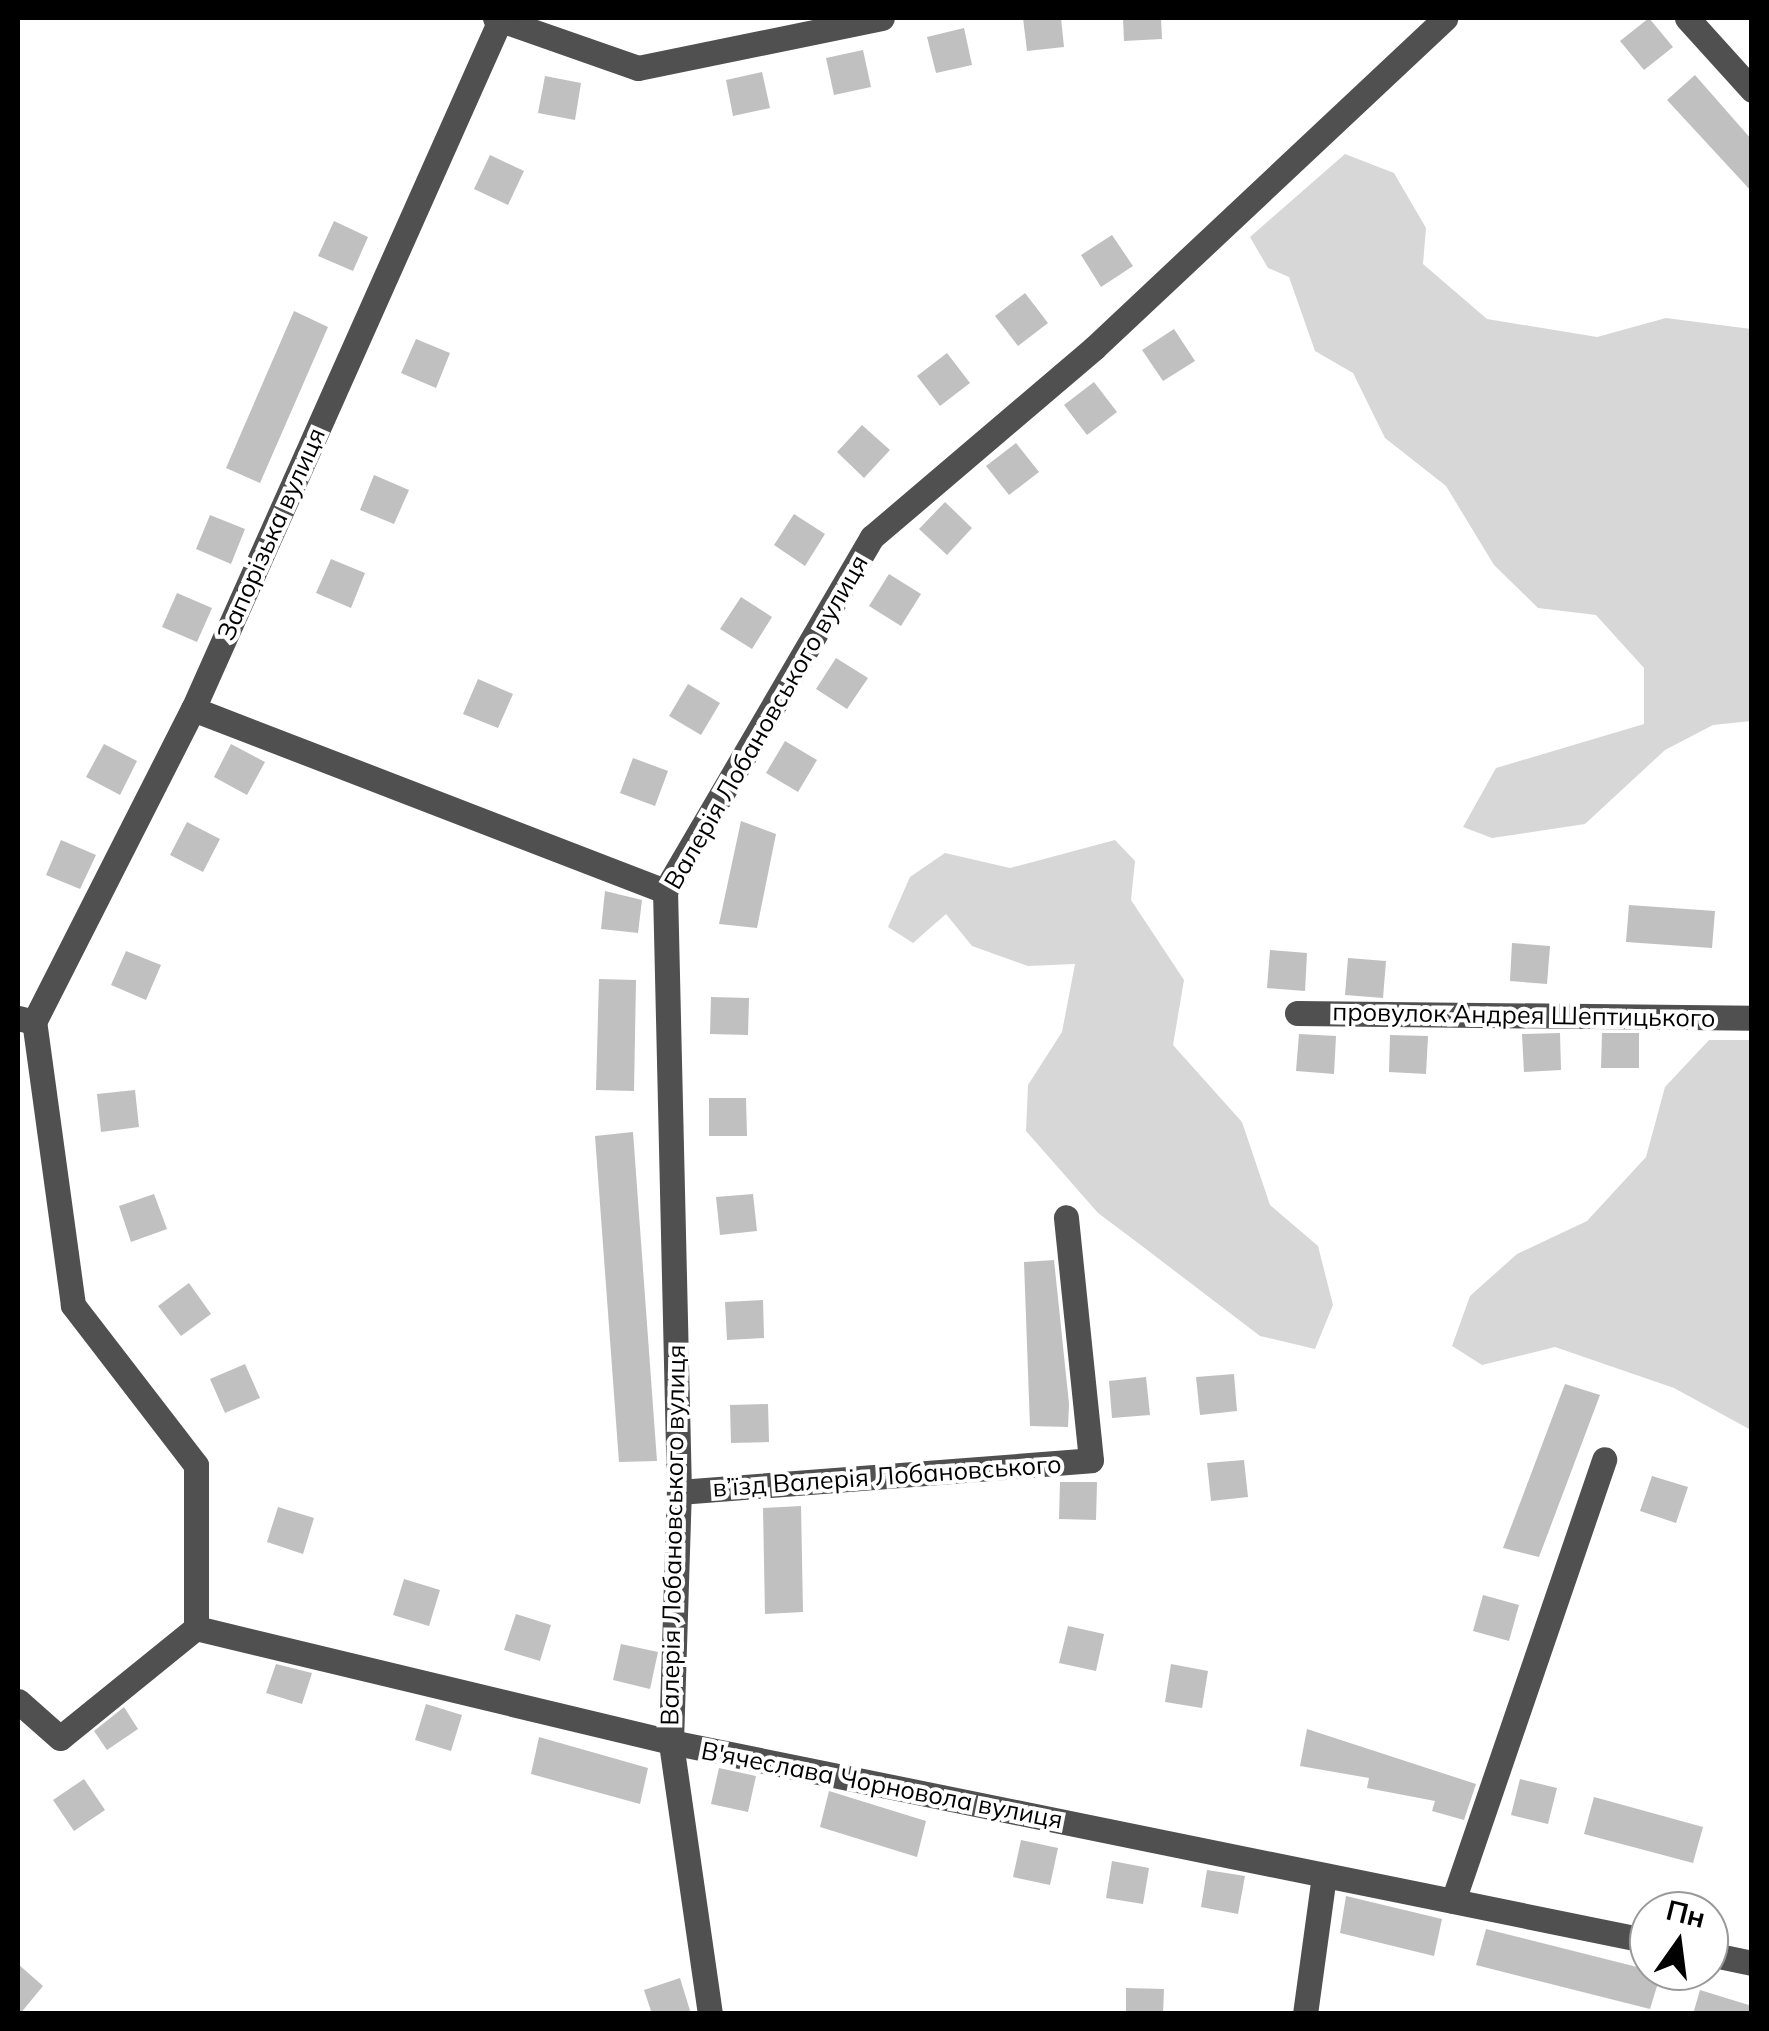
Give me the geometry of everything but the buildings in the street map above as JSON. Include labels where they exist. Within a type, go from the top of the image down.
[{"type":"street","points":[[498,19],[638,68],[882,18]]},
{"type":"street","name":"Валерія Лобановського вулиця","points":[[710,2014],[671,1742],[679,1492],[666,892],[872,536],[1094,348],[1445,18]]},
{"type":"street","points":[[1688,18],[1752,90]]},
{"type":"street","name":"Запорізька вулиця","points":[[26,1020],[193,709],[498,19]]},
{"type":"street","points":[[193,709],[666,892]]},
{"type":"street","name":"провулок Андрея Шептицького","points":[[1297,1013],[1752,1018]]},
{"type":"street","points":[[18,1701],[60,1738],[196,1628],[196,1466],[74,1305],[26,1020]]},
{"type":"street","name":"в’їзд Валерія Лобановського","points":[[679,1492],[1091,1460],[1066,1216]]},
{"type":"street","points":[[1453,1901],[1604,1459]]},
{"type":"street","name":"В'ячеслава Чорновола вулиця","points":[[196,1628],[671,1742],[1629,1938]]},
{"type":"street","points":[[1304,2014],[1324,1874]]},
{"type":"shaded area","points":[[1345,154],[1394,173],[1426,228],[1423,264],[1487,319],[1597,337],[1666,318],[1751,329],[1751,721],[1713,725],[1665,750],[1585,824],[1492,838],[1463,827],[1496,768],[1644,724],[1644,668],[1596,615],[1538,608],[1494,565],[1446,486],[1385,438],[1353,373],[1315,351],[1289,277],[1268,268],[1250,237]]},
{"type":"shaded area","points":[[1115,840],[1135,861],[1131,900],[1184,980],[1173,1045],[1242,1122],[1270,1205],[1318,1246],[1333,1305],[1315,1349],[1260,1336],[1098,1213],[1026,1131],[1028,1085],[1062,1032],[1075,964],[1028,966],[972,946],[946,914],[913,943],[888,927],[910,877],[945,853],[1010,868]]},
{"type":"shaded area","points":[[1709,1040],[1751,1040],[1751,1430],[1674,1388],[1555,1347],[1482,1365],[1452,1346],[1470,1296],[1517,1254],[1587,1221],[1646,1157],[1665,1087]]}]
